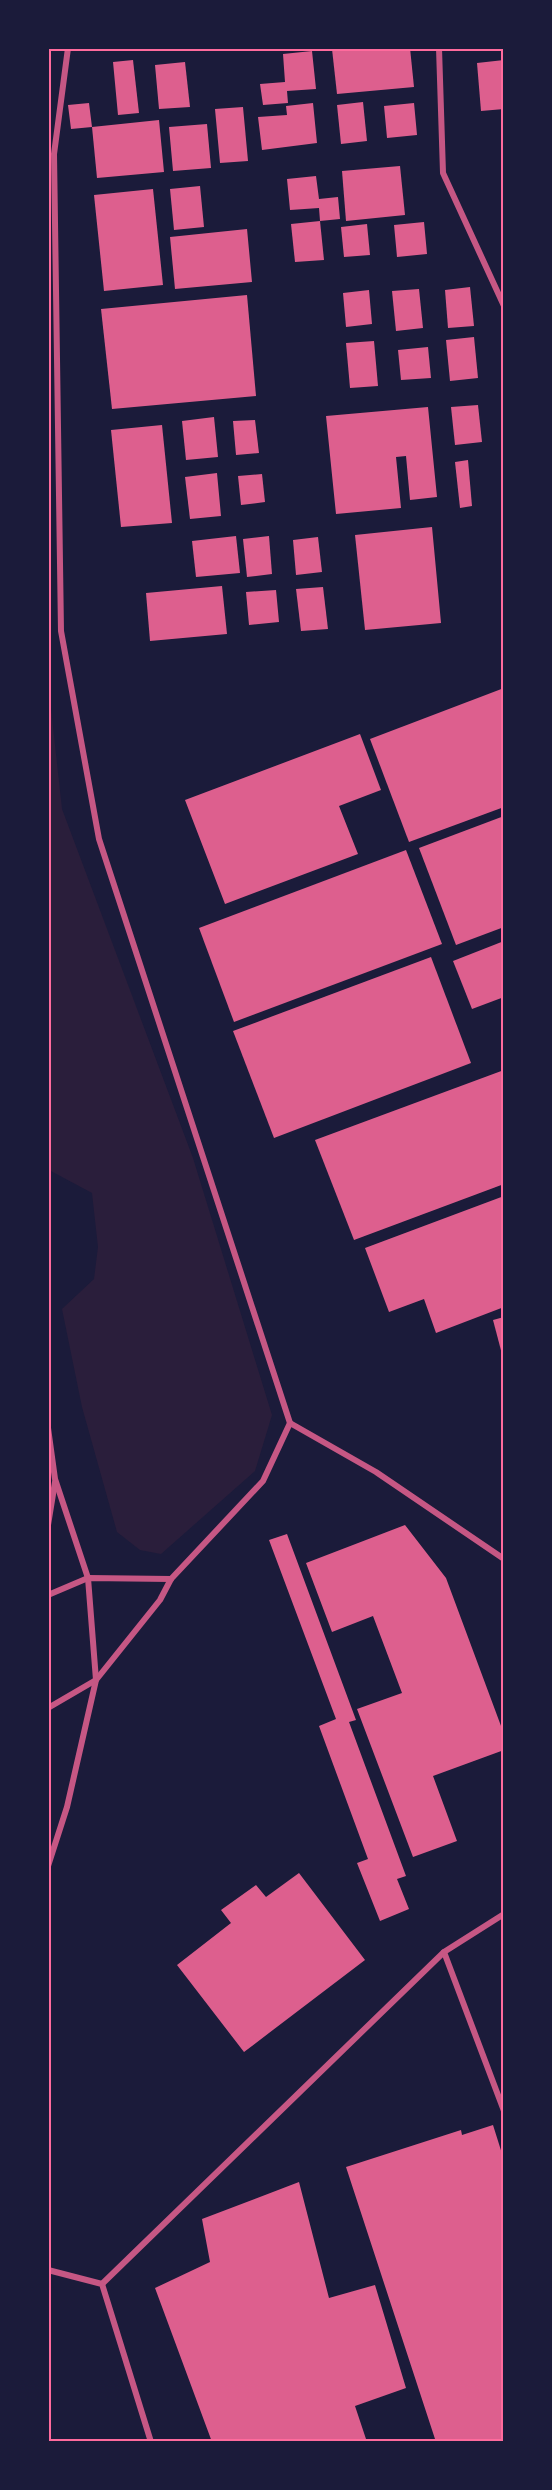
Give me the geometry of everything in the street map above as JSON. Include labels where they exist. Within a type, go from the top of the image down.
[{"type":"street","points":[[68,48],[54,154],[61,631],[99,839],[290,1423],[376,1472],[504,1559]]},
{"type":"street","points":[[439,48],[443,173],[504,306]]},
{"type":"street","points":[[48,1708],[96,1680],[160,1600],[171,1579],[263,1481],[290,1423]]},
{"type":"street","points":[[48,1428],[55,1479],[88,1578],[96,1680],[67,1807],[48,1866]]},
{"type":"street","points":[[48,1525],[55,1479]]},
{"type":"street","points":[[48,1594],[88,1578],[171,1579]]},
{"type":"street","points":[[102,2284],[444,1952],[504,1914]]},
{"type":"street","points":[[444,1952],[504,2111]]},
{"type":"street","points":[[48,2270],[102,2284]]},
{"type":"street","points":[[102,2284],[152,2442]]},
{"type":"shaded area","points":[[48,681],[62,809],[193,1158],[272,1415],[255,1471],[161,1554],[140,1550],[117,1532],[82,1407],[62,1309],[94,1279],[98,1247],[92,1193],[49,1170],[48,1165]]},
{"type":"building","points":[[410,48],[414,87],[337,94],[332,49]]},
{"type":"building","points":[[312,51],[316,89],[287,91],[288,103],[263,105],[260,84],[285,82],[283,54]]},
{"type":"building","points":[[133,60],[139,113],[118,115],[113,62]]},
{"type":"building","points":[[504,60],[504,109],[481,111],[477,63]]},
{"type":"building","points":[[185,62],[190,107],[159,109],[155,65]]},
{"type":"building","points":[[363,102],[367,141],[341,144],[337,105]]},
{"type":"building","points":[[89,103],[92,127],[71,129],[68,105]]},
{"type":"building","points":[[313,103],[317,143],[262,150],[258,117],[287,115],[286,106]]},
{"type":"building","points":[[414,103],[417,135],[387,138],[384,106]]},
{"type":"building","points":[[243,107],[248,161],[220,163],[215,109]]},
{"type":"building","points":[[159,120],[164,172],[97,178],[92,127]]},
{"type":"building","points":[[207,124],[211,168],[173,171],[169,127]]},
{"type":"building","points":[[400,166],[405,215],[346,221],[342,171]]},
{"type":"building","points":[[316,176],[319,199],[338,197],[340,219],[320,221],[319,208],[290,210],[287,179]]},
{"type":"building","points":[[200,186],[204,227],[174,230],[170,189]]},
{"type":"building","points":[[153,189],[163,285],[104,291],[94,195]]},
{"type":"building","points":[[320,221],[324,260],[295,262],[291,224]]},
{"type":"building","points":[[424,222],[427,254],[397,257],[394,225]]},
{"type":"building","points":[[367,224],[370,255],[344,257],[341,227]]},
{"type":"building","points":[[247,229],[252,282],[175,289],[170,237]]},
{"type":"building","points":[[470,287],[474,326],[448,328],[445,290]]},
{"type":"building","points":[[419,289],[423,328],[396,331],[392,291]]},
{"type":"building","points":[[369,290],[372,324],[346,327],[343,293]]},
{"type":"building","points":[[247,295],[256,396],[112,409],[101,309]]},
{"type":"building","points":[[474,337],[478,378],[450,381],[446,340]]},
{"type":"building","points":[[374,341],[378,386],[350,388],[346,343]]},
{"type":"building","points":[[428,347],[431,378],[401,380],[398,350]]},
{"type":"building","points":[[478,405],[482,442],[455,445],[451,407]]},
{"type":"building","points":[[428,407],[437,497],[410,500],[406,456],[396,457],[401,508],[336,514],[326,416]]},
{"type":"building","points":[[214,417],[218,457],[186,460],[182,421]]},
{"type":"building","points":[[255,420],[259,453],[236,455],[233,421]]},
{"type":"building","points":[[162,425],[172,523],[121,527],[111,430]]},
{"type":"building","points":[[468,460],[472,506],[460,508],[455,462]]},
{"type":"building","points":[[217,473],[221,516],[190,519],[185,477]]},
{"type":"building","points":[[262,474],[265,502],[241,505],[238,476]]},
{"type":"building","points":[[432,527],[441,623],[365,630],[355,535]]},
{"type":"building","points":[[236,536],[240,573],[196,577],[192,541]]},
{"type":"building","points":[[269,536],[272,574],[247,577],[243,539]]},
{"type":"building","points":[[318,537],[322,572],[296,575],[293,540]]},
{"type":"building","points":[[222,586],[227,634],[150,641],[146,593]]},
{"type":"building","points":[[323,587],[328,629],[301,631],[296,589]]},
{"type":"building","points":[[276,590],[279,622],[249,625],[246,592]]},
{"type":"building","points":[[504,688],[504,807],[409,842],[370,739]]},
{"type":"building","points":[[360,734],[381,790],[339,806],[358,854],[225,904],[185,800]]},
{"type":"building","points":[[504,816],[504,927],[456,945],[419,848]]},
{"type":"building","points":[[406,850],[442,944],[234,1022],[199,928]]},
{"type":"building","points":[[504,941],[504,997],[472,1009],[453,961]]},
{"type":"building","points":[[431,957],[471,1063],[274,1138],[233,1031]]},
{"type":"building","points":[[504,1070],[504,1184],[354,1240],[315,1140]]},
{"type":"building","points":[[504,1196],[504,1307],[436,1333],[424,1299],[389,1312],[365,1248]]},
{"type":"building","points":[[504,1317],[504,1358],[503,1358],[493,1320]]},
{"type":"building","points":[[405,1525],[446,1578],[504,1734],[504,1750],[433,1776],[457,1841],[413,1857],[357,1709],[402,1693],[373,1616],[332,1632],[306,1563]]},
{"type":"building","points":[[287,1534],[356,1720],[349,1722],[406,1876],[397,1879],[409,1909],[380,1921],[357,1863],[368,1859],[319,1726],[336,1719],[269,1540]]},
{"type":"building","points":[[299,1873],[365,1960],[244,2052],[177,1965],[231,1923],[221,1910],[256,1885],[266,1897]]},
{"type":"building","points":[[493,2125],[504,2160],[504,2442],[436,2442],[346,2167],[461,2130],[462,2135]]},
{"type":"building","points":[[299,2182],[329,2298],[375,2285],[406,2388],[355,2406],[367,2442],[212,2442],[155,2288],[210,2262],[202,2219]]}]
